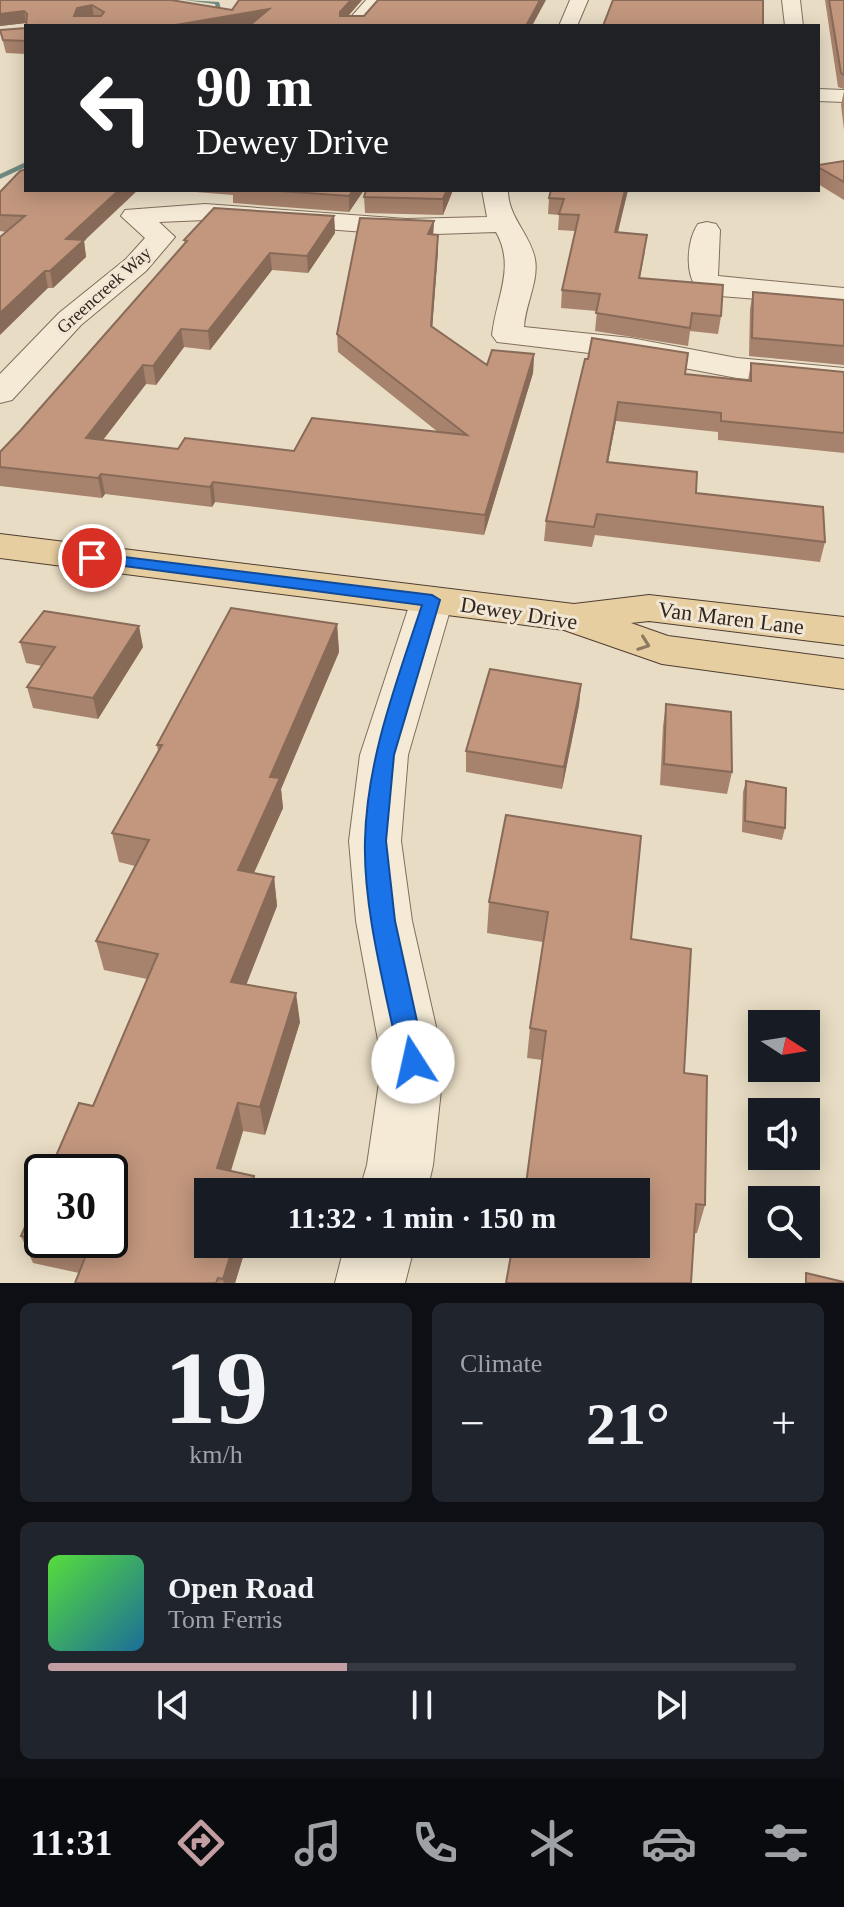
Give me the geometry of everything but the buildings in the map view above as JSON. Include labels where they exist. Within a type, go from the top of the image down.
[{"type":"main road","name":"Dewey Drive","points":[[0,546],[571,617],[662,650],[844,674]]},
{"type":"main road","name":"Van Maren Lane","points":[[571,617],[649,608],[844,631]]},
{"type":"street","points":[[354,24],[376,0]]},
{"type":"street","points":[[569,24],[579,0]]},
{"type":"street","points":[[791,0],[794,24]]},
{"type":"street","points":[[820,95],[844,96]]},
{"type":"street","points":[[495,192],[495,209],[502,224],[518,243],[522,262],[520,281],[511,304],[508,335],[631,348],[737,368],[844,378]]},
{"type":"street","name":"Greencreek Way","points":[[0,393],[70,319],[136,265],[161,237],[134,216],[205,212],[406,227],[502,224]]},
{"type":"street","points":[[707,230],[702,271],[706,281],[720,287],[844,297]]},
{"type":"street","points":[[397,1178],[413,1062],[384,921],[375,841],[384,755],[432,600]]},
{"type":"street","points":[[370,1283],[376,1258]]},
{"type":"waterway","points":[[186,0],[217,3],[222,19],[213,24]]},
{"type":"waterway","points":[[0,177],[24,165]]},
{"type":"route","points":[[92,558],[432,600],[384,755],[375,841],[384,921],[401,991],[413,1062]]}]
